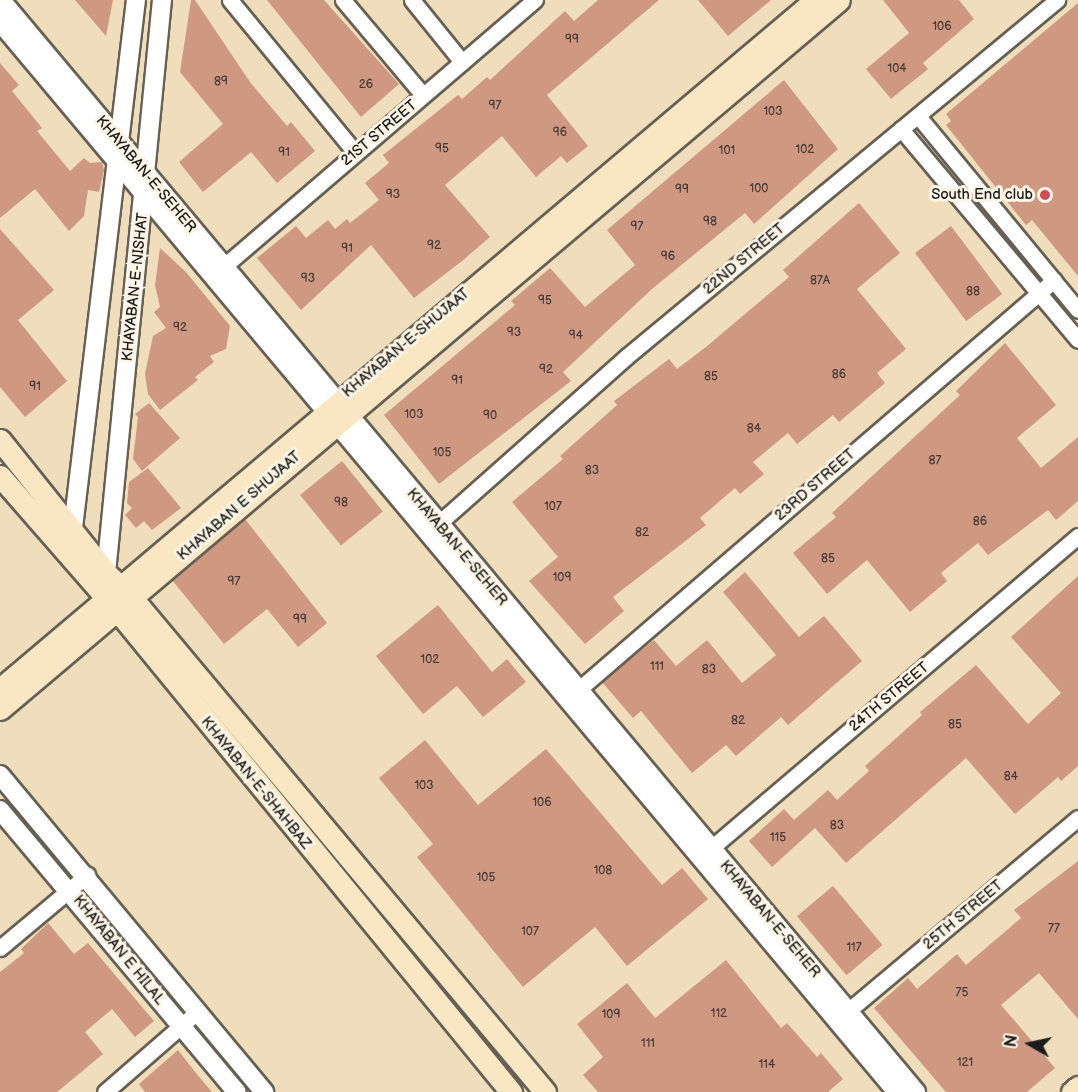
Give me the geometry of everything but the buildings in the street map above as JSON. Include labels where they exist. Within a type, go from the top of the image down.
[{"type":"main road","name":"KHAYABAN-E-SHUJAAT","points":[[336,412],[815,0]]},
{"type":"main road","name":"KHAYABAN-E-SHUJAAT","points":[[336,412],[839,0]]},
{"type":"main road","name":"KHAYABAN E SHUJAAT","points":[[120,599],[336,412]]},
{"type":"main road","points":[[0,440],[73,528],[106,573],[120,599]]},
{"type":"main road","name":"KHAYABAN-E-SHAHBAZ","points":[[0,476],[120,599],[545,1092]]},
{"type":"main road","points":[[0,689],[120,599]]},
{"type":"main road","points":[[0,709],[120,599]]},
{"type":"main road","name":"KHAYABAN-E-SHAHBAZ","points":[[120,599],[511,1092]]},
{"type":"main road","points":[[1072,1092],[1078,1087]]},
{"type":"street","name":"KHAYABAN-E-SEHER","points":[[1,0],[224,267],[336,412],[706,853],[848,1011],[916,1092]]},
{"type":"street","points":[[73,528],[121,144],[136,0]]},
{"type":"street","name":"KHAYABAN-E-NISHAT","points":[[106,573],[145,195],[162,0]]},
{"type":"street","points":[[230,0],[356,152]]},
{"type":"street","points":[[343,0],[423,95]]},
{"type":"street","name":"21ST STREET","points":[[224,267],[535,0]]},
{"type":"street","name":"22ND STREET","points":[[438,524],[626,357],[1057,0]]},
{"type":"street","points":[[419,2],[462,62]]},
{"type":"street","name":"KHAYABAN-E-SEHER","points":[[0,22],[145,195],[438,524],[578,690],[897,1092]]},
{"type":"street","points":[[918,116],[1078,310]]},
{"type":"street","points":[[900,129],[1078,340]]},
{"type":"street","name":"23RD STREET","points":[[578,690],[1053,280]]},
{"type":"street","name":"24TH STREET","points":[[706,853],[1078,536]]},
{"type":"street","name":"KHAYABAN E HILAL","points":[[0,775],[87,875],[264,1092]]},
{"type":"street","name":"KHAYABAN E HILAL","points":[[0,810],[69,889],[237,1092]]},
{"type":"street","name":"25TH STREET","points":[[848,1011],[1078,818]]},
{"type":"street","points":[[0,948],[87,875]]},
{"type":"street","points":[[105,1092],[197,1012]]},
{"type":"place","name":"South End club","points":[[1045,195]]}]
